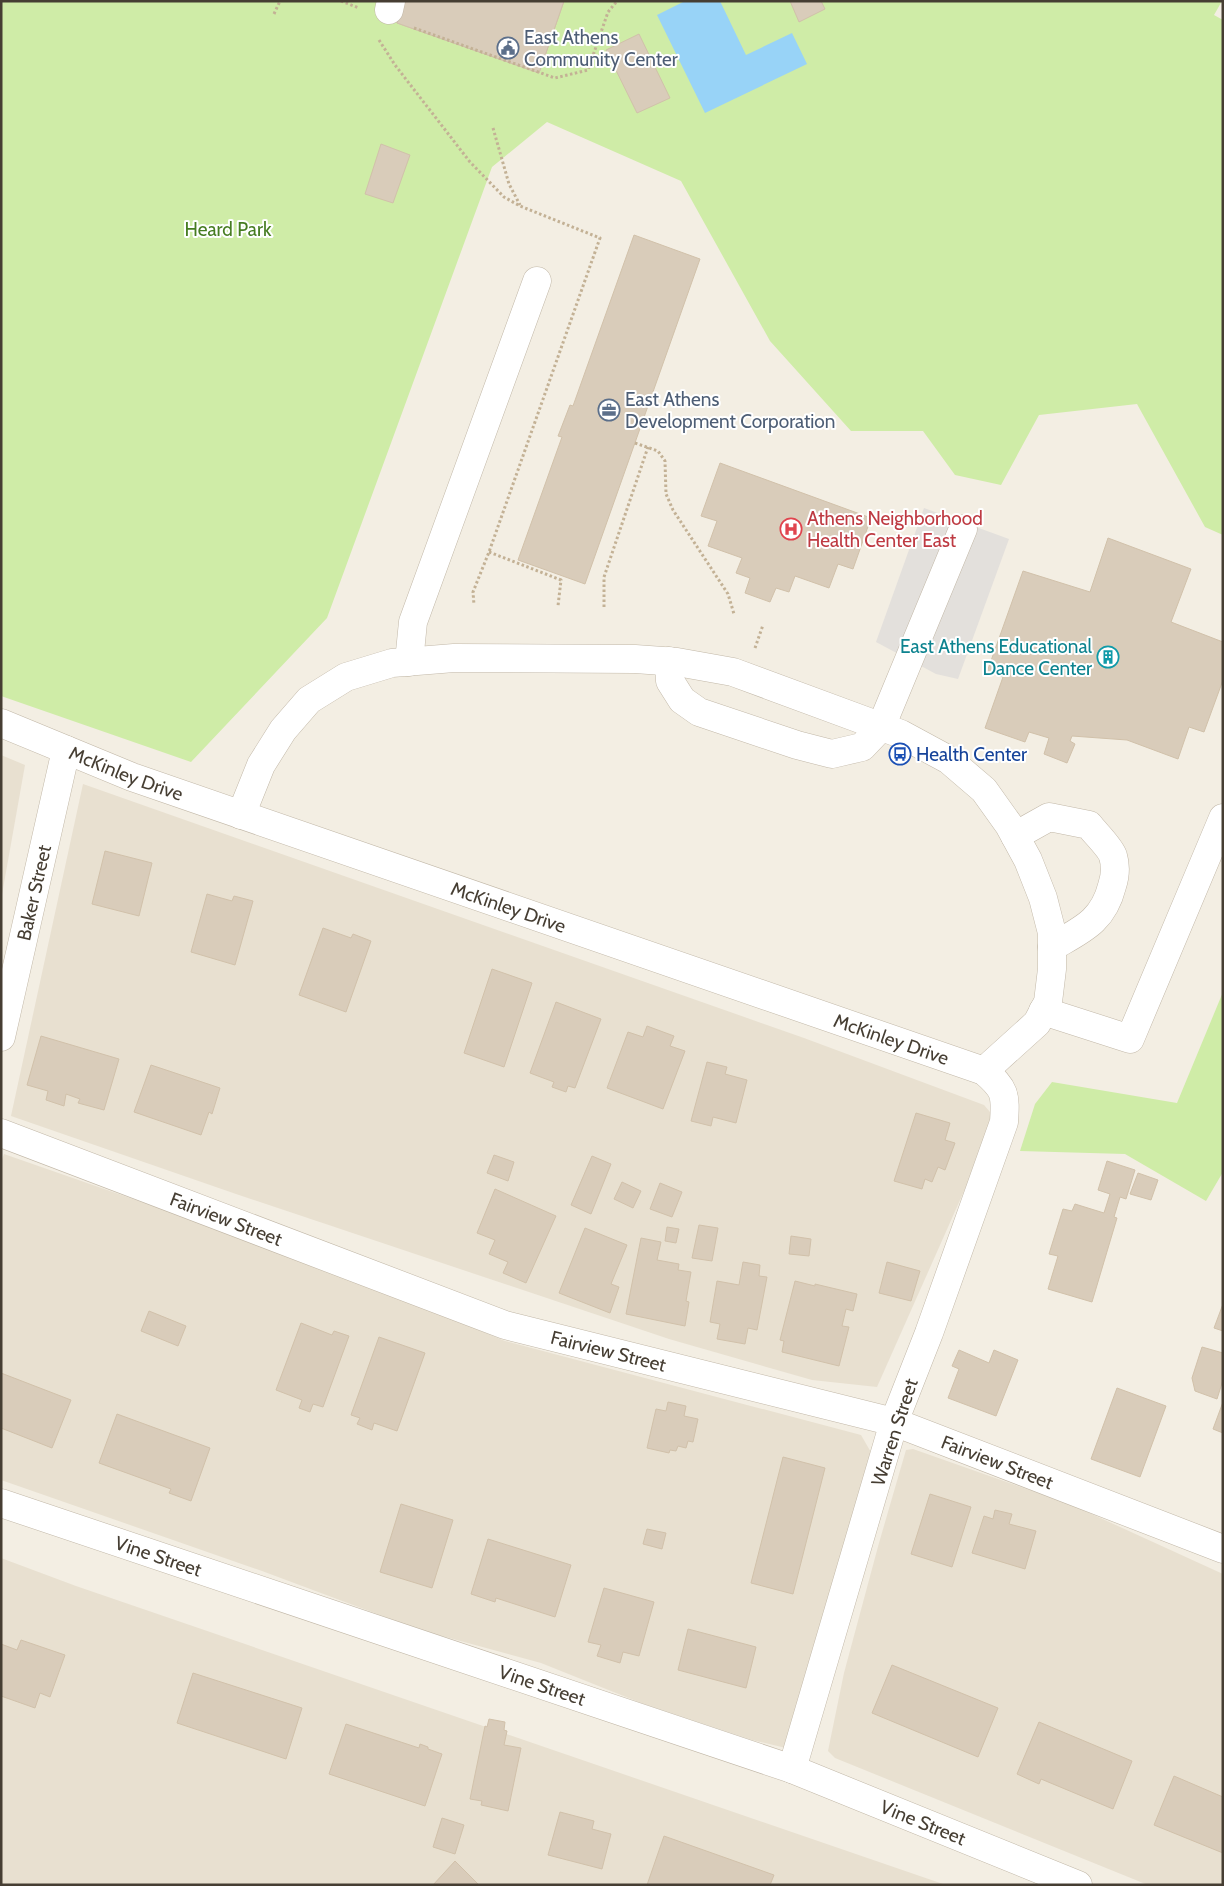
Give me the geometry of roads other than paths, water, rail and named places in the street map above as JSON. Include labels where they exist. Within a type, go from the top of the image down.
[{"type":"street","points":[[409,662],[413,622],[537,281]]},
{"type":"street","points":[[669,661],[670,681],[682,700],[699,712],[796,745],[832,754],[862,747],[881,727],[963,529]]},
{"type":"street","points":[[241,815],[261,765],[283,730],[309,700],[346,677],[392,663],[454,658],[635,658],[669,661],[733,672],[901,734],[949,760],[984,790],[1015,836],[1028,860],[1043,898],[1052,933],[1048,1002],[1037,1023],[984,1070]]},
{"type":"street","name":"McKinley Drive","points":[[1,723],[132,777],[984,1070],[998,1083],[1005,1099]]},
{"type":"street","name":"Baker Street","points":[[1,1037],[66,750]]},
{"type":"street","points":[[1015,836],[1049,817],[1089,825],[1112,854],[1115,876],[1110,896],[1102,913],[1085,928],[1052,947]]},
{"type":"street","points":[[1043,1011],[1130,1039],[1223,818]]},
{"type":"street","name":"Warren Street","points":[[792,1769],[894,1422],[929,1332],[1004,1122],[1005,1099]]},
{"type":"street","name":"Fairview Street","points":[[1,1133],[506,1325],[894,1422],[1223,1549]]},
{"type":"street","name":"Vine Street","points":[[1,1503],[792,1769],[1078,1885]]},
{"type":"water","points":[[685,1],[720,1],[746,55],[792,33],[807,64],[705,113],[657,15]]},
{"type":"place","name":"East Athens Community Center","points":[[508,48]]},
{"type":"place","name":"East Athens Development Corporation","points":[[609,410]]},
{"type":"place","name":"Athens Neighborhood Health Center East","points":[[791,529]]},
{"type":"place","name":"East Athens Educational Dance Center","points":[[1108,657]]},
{"type":"place","name":"Health Center","points":[[900,754]]},
{"type":"park label","name":"Heard Park","points":[[228,229]]}]
